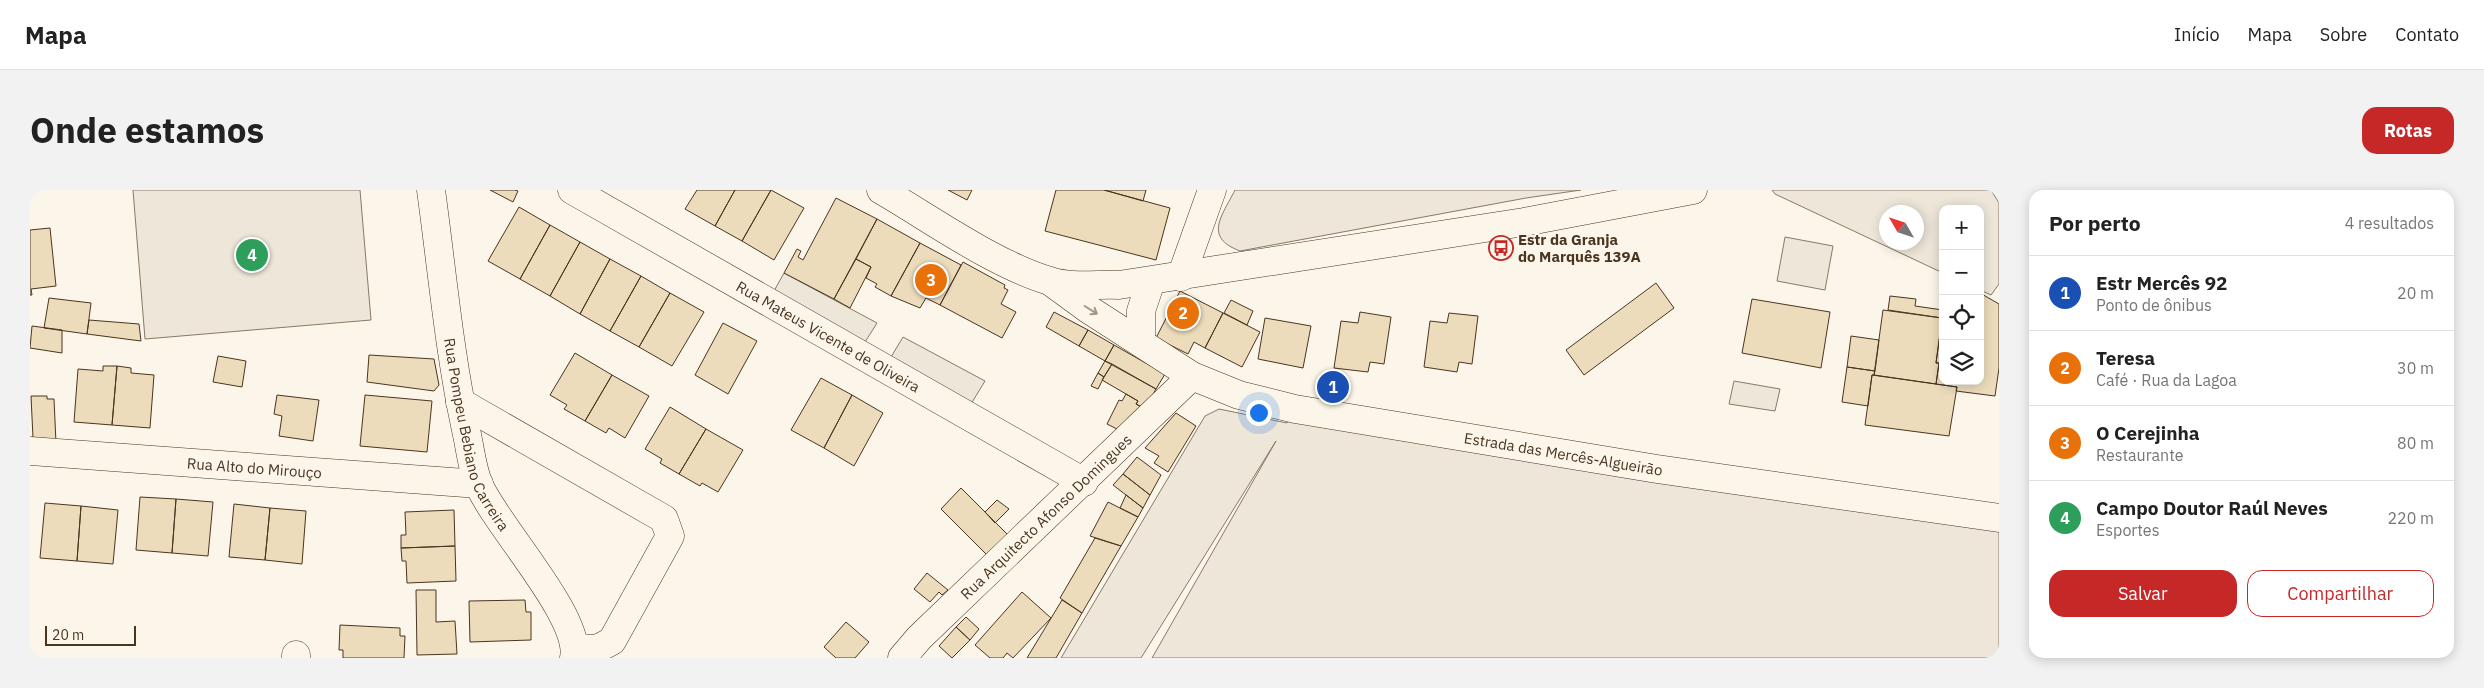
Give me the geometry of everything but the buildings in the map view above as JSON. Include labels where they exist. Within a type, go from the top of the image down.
[{"type":"street","name":"Rua Pompeu Bebiano Carreira","points":[[431,190],[460,402],[479,484],[524,557],[557,602],[575,653]]},
{"type":"street","name":"Rua Mateus Vicente de Oliveira","points":[[572,190],[1084,482]]},
{"type":"street","points":[[881,190],[1000,259],[1051,282],[1119,285],[1181,277],[1524,222],[1693,190]]},
{"type":"street","points":[[1181,277],[1212,190]]},
{"type":"street","points":[[1142,342],[1141,310],[1152,281]]},
{"type":"street","name":"Estrada das Mercês-Algueirão","points":[[1051,282],[1088,309],[1142,342],[1192,376],[1240,395],[1295,409],[1657,469],[1999,518]]},
{"type":"street","name":"Rua Arquitecto Afonso Domingues","points":[[902,658],[919,638],[1084,482],[1192,376]]},
{"type":"street","points":[[460,402],[664,519],[670,536],[612,641],[596,650],[575,653]]},
{"type":"street","name":"Rua Alto do Mirouço","points":[[30,451],[479,484]]},
{"type":"shaded area","points":[[133,190],[360,190],[371,320],[145,339]]},
{"type":"shaded area","points":[[1235,190],[1581,190],[1526,198],[1240,251],[1222,239],[1219,232],[1221,217]]},
{"type":"shaded area","points":[[1772,190],[1991,190],[1999,203],[1999,284],[1991,295],[1984,292],[1984,205],[1939,205],[1939,271],[1894,250],[1924,250],[1924,205],[1879,205],[1879,243],[1775,194]]},
{"type":"shaded area","points":[[1785,237],[1833,246],[1825,290],[1777,281]]},
{"type":"shaded area","points":[[784,273],[877,323],[865,342],[774,291]]},
{"type":"shaded area","points":[[903,337],[985,381],[971,404],[891,357]]},
{"type":"shaded area","points":[[1734,381],[1780,389],[1775,411],[1729,404]]},
{"type":"shaded area","points":[[1219,409],[1287,423],[1295,409],[1999,521],[1999,658],[1152,658],[1276,441],[1141,658],[1061,658],[1205,416]]},
{"type":"place","name":"Estr da Granja do Marquês 139A","points":[[1501,248]]},
{"type":"place","name":"Campo Doutor Raúl Neves","points":[[252,255]]},
{"type":"place","name":"O Cerejinha","points":[[931,280]]},
{"type":"place","name":"Teresa","points":[[1183,313]]},
{"type":"place","name":"Estr Mercês 92","points":[[1333,387]]}]
